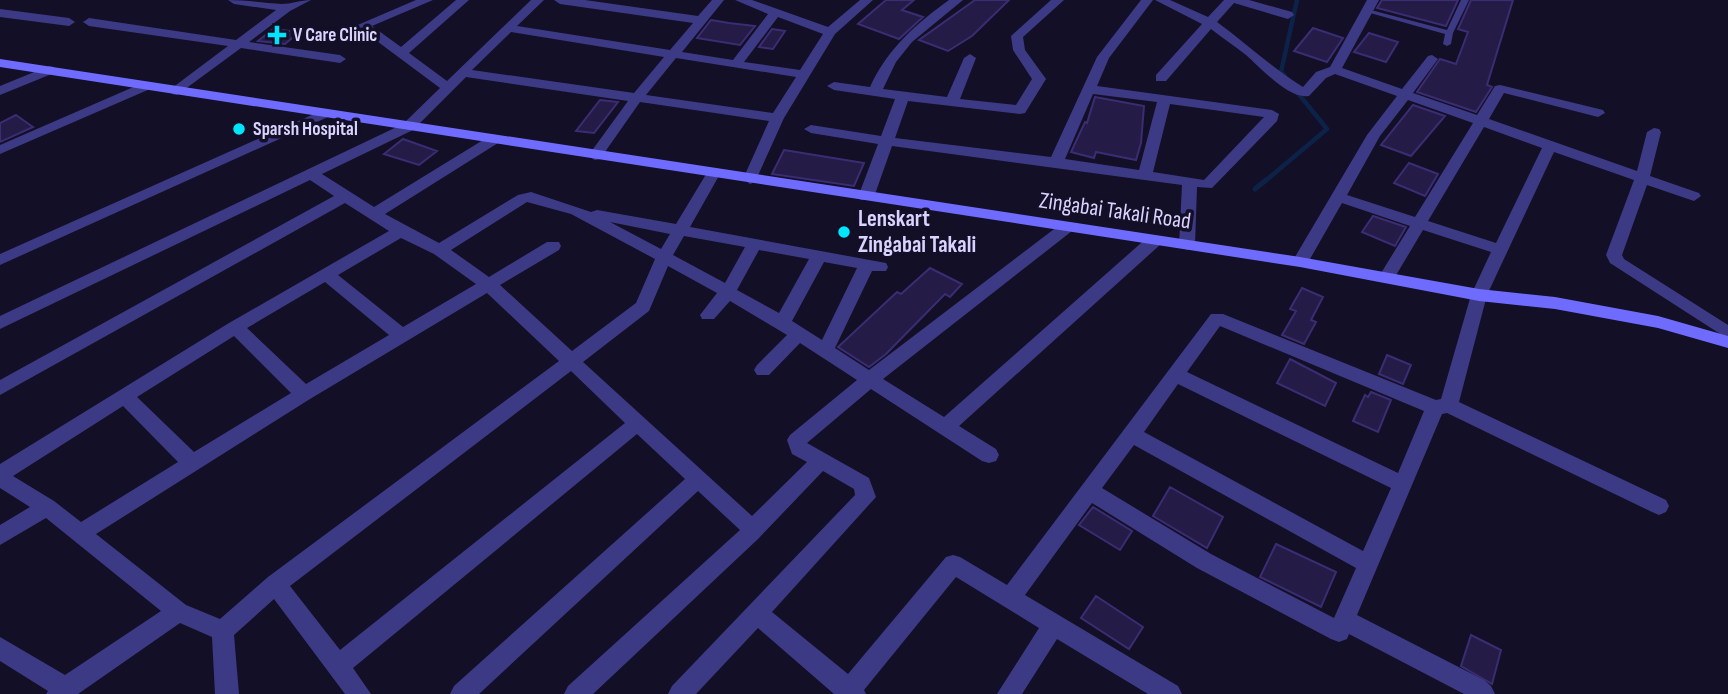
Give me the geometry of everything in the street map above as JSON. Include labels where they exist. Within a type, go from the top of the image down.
[{"type":"street","points":[[234,0],[286,8]]},
{"type":"street","points":[[177,91],[286,8],[305,0]]},
{"type":"street","points":[[345,33],[427,0]]},
{"type":"street","points":[[400,55],[463,0]]},
{"type":"street","points":[[0,323],[408,127],[538,0]]},
{"type":"street","points":[[560,0],[699,20]]},
{"type":"street","points":[[594,156],[636,99],[718,0]]},
{"type":"street","points":[[741,0],[770,6],[830,32]]},
{"type":"street","points":[[750,179],[777,118],[830,32],[867,0]]},
{"type":"street","points":[[875,92],[885,66],[903,41],[957,0]]},
{"type":"street","points":[[834,86],[1020,110],[1039,79],[1019,50],[1017,36],[1058,0]]},
{"type":"street","points":[[1056,161],[1103,57],[1147,0]]},
{"type":"street","points":[[1161,0],[1210,23],[1250,52],[1270,72],[1304,93],[1321,75],[1335,70],[1694,196]]},
{"type":"street","points":[[1161,78],[1230,0]]},
{"type":"street","points":[[1236,0],[1288,15]]},
{"type":"street","points":[[1335,70],[1370,5]]},
{"type":"street","points":[[736,64],[770,6]]},
{"type":"street","points":[[0,13],[69,22]]},
{"type":"street","points":[[0,23],[13,15]]},
{"type":"street","points":[[89,22],[340,59]]},
{"type":"street","points":[[363,25],[448,88]]},
{"type":"street","points":[[508,28],[805,75]]},
{"type":"street","points":[[952,102],[970,58]]},
{"type":"street","points":[[1300,262],[1374,135],[1433,59]]},
{"type":"street","name":"Zingabai Takali Road","points":[[0,62],[594,156],[1300,262],[1479,295],[1555,303],[1658,322],[1728,342]]},
{"type":"street","points":[[0,91],[49,70]]},
{"type":"street","points":[[463,73],[777,118]]},
{"type":"street","points":[[0,150],[145,86]]},
{"type":"street","points":[[811,129],[886,142],[1056,161],[1207,185],[1270,121],[1272,114],[1088,89]]},
{"type":"street","points":[[1387,278],[1479,120],[1500,89],[1598,113]]},
{"type":"street","points":[[866,197],[904,96]]},
{"type":"street","points":[[1145,175],[1164,101]]},
{"type":"street","points":[[0,260],[323,114]]},
{"type":"street","points":[[1654,132],[1643,176],[1614,256],[1618,263],[1728,333]]},
{"type":"street","points":[[374,214],[493,140]]},
{"type":"street","points":[[1090,491],[1204,561],[1339,632],[1402,484],[1442,406],[1479,295],[1550,145]]},
{"type":"street","points":[[311,174],[400,231],[440,250],[489,285],[752,528]]},
{"type":"street","points":[[223,631],[276,584],[643,307],[664,257],[713,174]]},
{"type":"street","points":[[1187,245],[1190,181]]},
{"type":"street","points":[[0,388],[345,196]]},
{"type":"street","points":[[440,250],[523,198],[531,197],[576,211],[873,266],[825,351]]},
{"type":"street","points":[[1338,197],[1501,250]]},
{"type":"street","points":[[576,211],[782,323],[989,455]]},
{"type":"street","points":[[680,694],[866,497],[862,484],[799,448],[797,440],[869,380],[1067,227]]},
{"type":"street","points":[[223,631],[178,612],[47,507],[0,476],[234,327],[400,231]]},
{"type":"street","points":[[945,427],[1155,240]]},
{"type":"street","points":[[708,315],[728,292],[755,244]]},
{"type":"street","points":[[80,533],[304,394],[553,246]]},
{"type":"street","points":[[782,323],[819,256]]},
{"type":"street","points":[[326,274],[402,337]]},
{"type":"street","points":[[1010,598],[1217,318],[1442,406],[1659,506]]},
{"type":"street","points":[[234,327],[304,394]]},
{"type":"street","points":[[763,370],[798,334]]},
{"type":"street","points":[[1175,374],[1402,484]]},
{"type":"street","points":[[125,397],[192,464]]},
{"type":"street","points":[[338,666],[637,424]]},
{"type":"street","points":[[1131,434],[1368,564]]},
{"type":"street","points":[[576,694],[751,533],[752,528],[821,460]]},
{"type":"street","points":[[462,694],[699,478]]},
{"type":"street","points":[[0,536],[47,507]]},
{"type":"street","points":[[757,613],[850,693],[953,564],[1170,694]]},
{"type":"street","points":[[276,584],[359,694]]},
{"type":"street","points":[[0,648],[62,691],[178,612]]},
{"type":"street","points":[[1344,620],[1483,694]]},
{"type":"street","points":[[1009,694],[1054,624]]},
{"type":"street","points":[[223,631],[227,694]]},
{"type":"lane","points":[[1447,44],[1449,33],[1465,0]]},
{"type":"lane","points":[[1370,5],[1449,33]]},
{"type":"building","points":[[886,0],[914,0],[902,10],[923,17],[899,39],[858,24]]},
{"type":"building","points":[[975,0],[1009,0],[972,36],[948,51],[919,40]]},
{"type":"building","points":[[1382,0],[1458,0],[1446,26],[1377,8]]},
{"type":"building","points":[[1471,0],[1513,0],[1487,85],[1492,87],[1476,112],[1417,92],[1440,59],[1456,64],[1468,32],[1458,29]]},
{"type":"building","points":[[711,20],[755,26],[740,45],[697,38]]},
{"type":"building","points":[[1313,28],[1343,38],[1327,62],[1294,51]]},
{"type":"building","points":[[273,29],[299,32],[285,44],[258,41]]},
{"type":"building","points":[[772,29],[785,31],[773,49],[759,47]]},
{"type":"building","points":[[1369,33],[1398,42],[1386,62],[1354,52]]},
{"type":"building","points":[[1095,97],[1144,106],[1141,143],[1136,160],[1096,152],[1094,158],[1071,152],[1085,122],[1087,123]]},
{"type":"building","points":[[600,100],[618,102],[594,133],[576,131]]},
{"type":"building","points":[[1413,105],[1445,116],[1411,156],[1381,145]]},
{"type":"building","points":[[16,115],[33,127],[0,142],[0,123]]},
{"type":"building","points":[[403,139],[437,151],[419,165],[384,154]]},
{"type":"building","points":[[784,150],[864,163],[854,186],[772,174]]},
{"type":"building","points":[[1409,163],[1438,174],[1425,196],[1394,183]]},
{"type":"building","points":[[1373,216],[1406,227],[1395,246],[1362,232]]},
{"type":"building","points":[[930,268],[962,284],[950,297],[945,294],[886,354],[869,367],[838,347],[897,292],[901,294]]},
{"type":"building","points":[[1302,288],[1323,297],[1311,320],[1316,322],[1304,344],[1282,335],[1296,311],[1290,309]]},
{"type":"building","points":[[1387,355],[1411,365],[1403,384],[1379,374]]},
{"type":"building","points":[[1290,359],[1336,383],[1325,406],[1277,383]]},
{"type":"building","points":[[1371,392],[1391,400],[1378,432],[1353,421],[1365,395],[1368,397]]},
{"type":"building","points":[[1170,487],[1223,517],[1207,548],[1153,516]]},
{"type":"building","points":[[1093,507],[1132,531],[1120,550],[1079,525]]},
{"type":"building","points":[[1276,544],[1336,572],[1321,607],[1260,577]]},
{"type":"building","points":[[1096,596],[1143,627],[1129,649],[1081,618]]},
{"type":"building","points":[[1471,635],[1501,650],[1492,684],[1461,666]]},
{"type":"waterway","points":[[1285,76],[1281,72],[1297,0]]},
{"type":"waterway","points":[[1264,182],[1327,129],[1297,92]]},
{"type":"waterway","points":[[1255,189],[1266,180]]},
{"type":"place","name":"V Care Clinic","points":[[277,35]]},
{"type":"place","name":"Sparsh Hospital","points":[[239,129]]},
{"type":"place","name":"Lenskart Zingabai Takali","points":[[844,232]]}]
